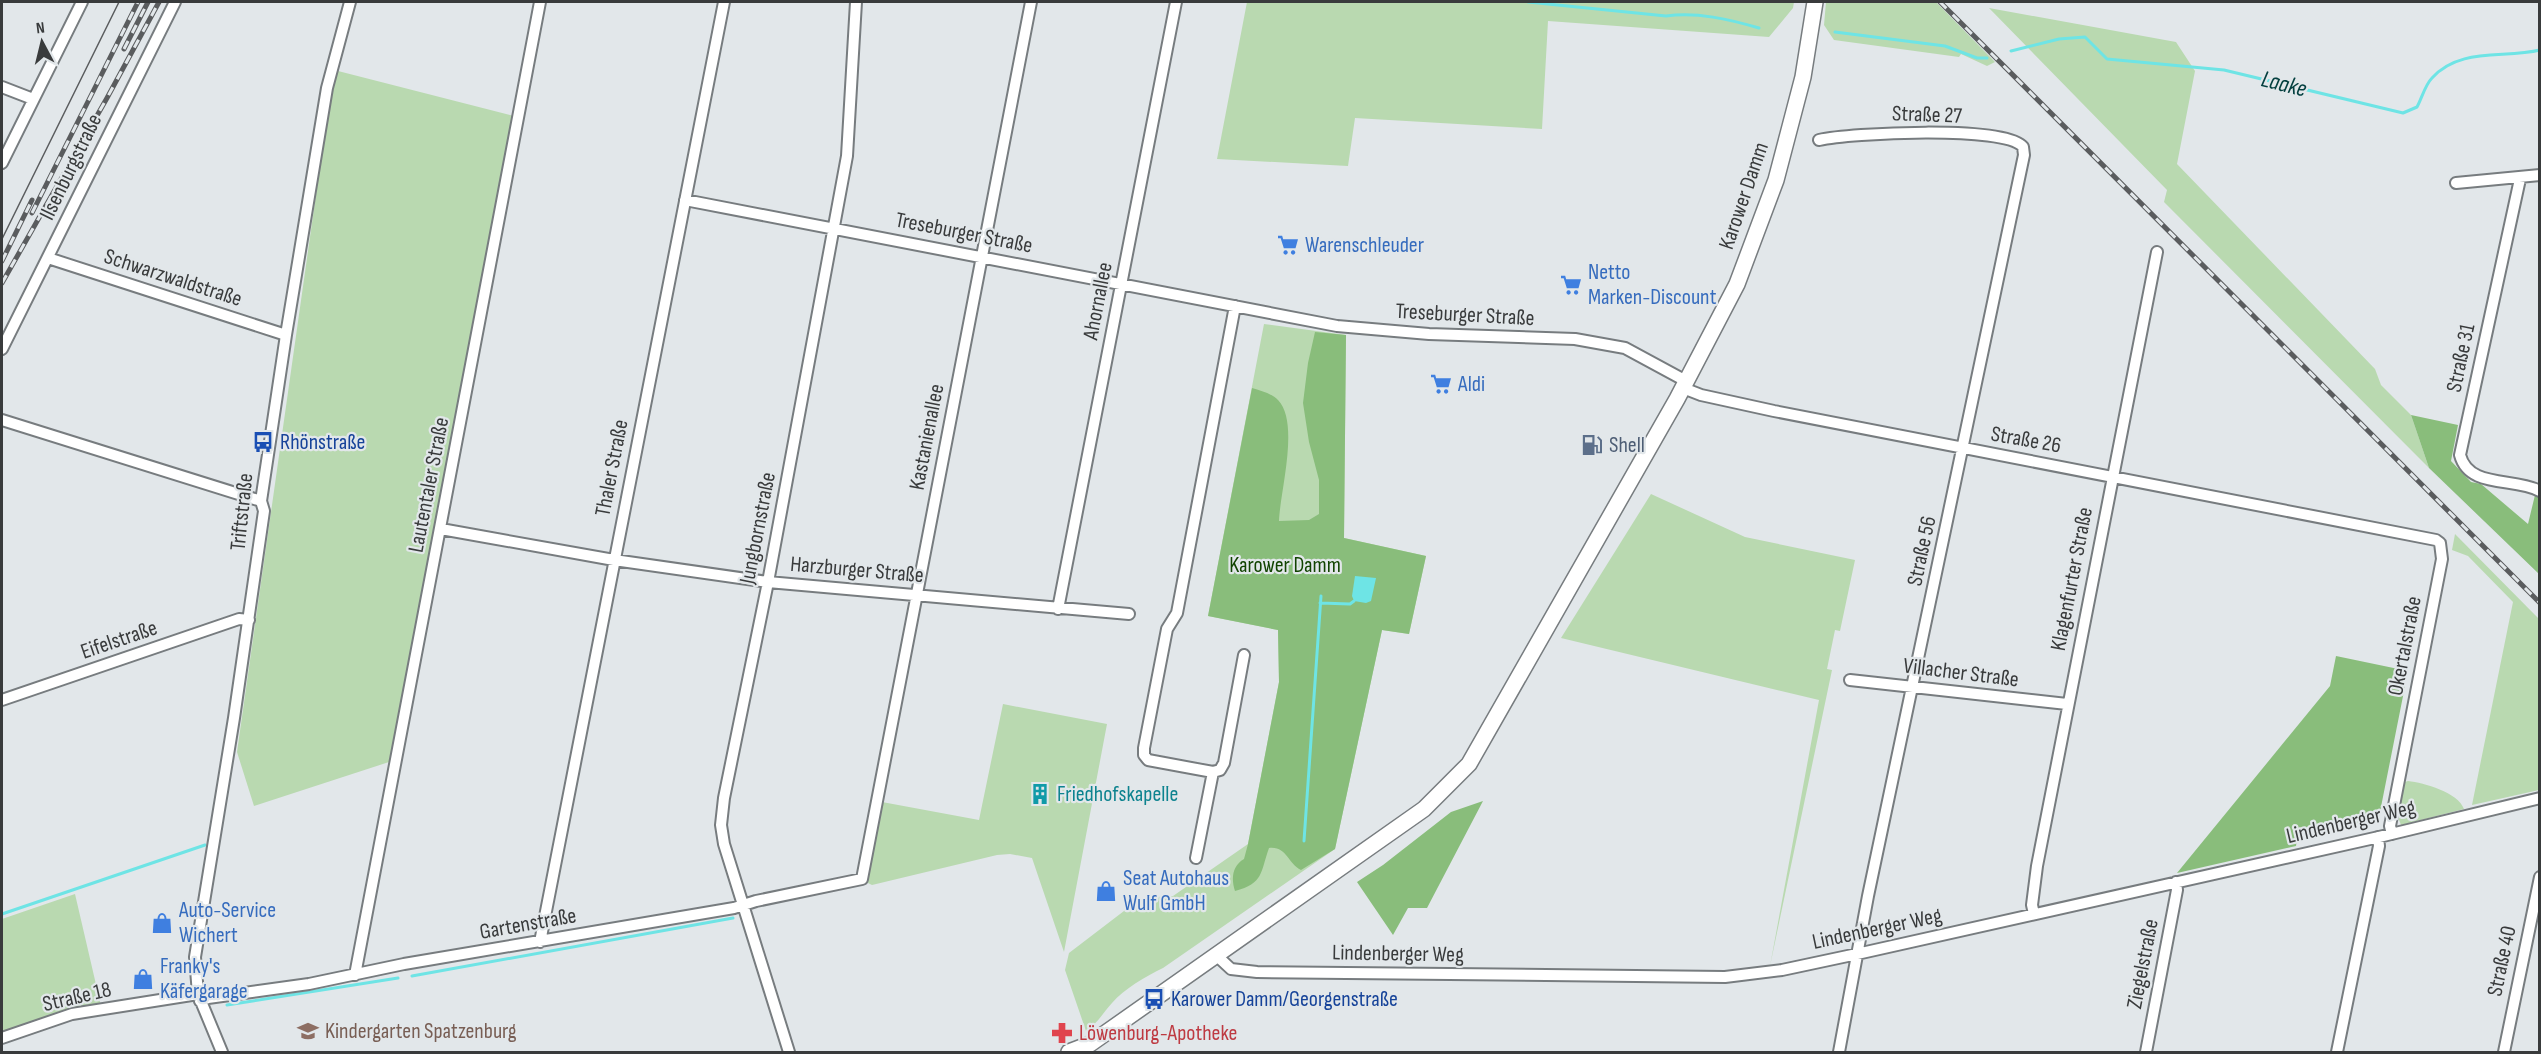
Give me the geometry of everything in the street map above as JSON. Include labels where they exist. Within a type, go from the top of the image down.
[{"type":"main road","name":"Karower Damm","points":[[1069,1053],[1090,1044],[1424,809],[1469,764],[1685,385],[1737,284],[1776,180],[1803,77],[1815,2]]},
{"type":"street","points":[[2,163],[82,2]]},
{"type":"street","name":"Ilsenburgstraße","points":[[2,349],[175,2]]},
{"type":"street","name":"Triftstraße","points":[[222,1053],[199,997],[195,957],[249,620],[264,511],[261,501],[286,335],[327,88],[350,2]]},
{"type":"street","name":"Lautentaler Straße","points":[[354,975],[441,530],[540,2]]},
{"type":"street","name":"Thaler Straße","points":[[540,942],[724,2]]},
{"type":"street","name":"Jungbornstraße","points":[[789,1053],[724,844],[722,825],[724,798],[768,582],[847,156],[856,2]]},
{"type":"street","name":"Kastanienallee","points":[[862,879],[1031,2]]},
{"type":"street","name":"Ahornallee","points":[[1058,609],[1176,2]]},
{"type":"street","points":[[2,87],[33,99]]},
{"type":"street","name":"Straße 27","points":[[1819,140],[1863,133],[1943,132],[2013,140],[2023,147],[2024,155]]},
{"type":"street","name":"Straße 56","points":[[1839,1053],[1912,686],[2024,155]]},
{"type":"street","points":[[2456,183],[2520,179],[2540,175]]},
{"type":"street","name":"Straße 31","points":[[2520,179],[2460,455],[2469,473],[2531,486],[2540,491]]},
{"type":"street","name":"Treseburger Straße","points":[[685,200],[1358,328],[1429,334],[1575,339],[1625,348],[1685,385]]},
{"type":"street","name":"Klagenfurter Straße","points":[[2034,914],[2032,905],[2037,866],[2067,704],[2157,252]]},
{"type":"street","name":"Schwarzwaldstraße","points":[[48,258],[286,335]]},
{"type":"street","points":[[1235,306],[1177,613],[1167,629],[1144,748],[1144,755],[1148,760],[1213,772],[1220,770],[1224,764],[1244,655]]},
{"type":"street","name":"Straße 26","points":[[1685,385],[1701,395],[1774,411],[2363,525]]},
{"type":"street","points":[[2,420],[261,501]]},
{"type":"street","name":"Okertalstraße","points":[[2363,525],[2426,536],[2440,543],[2442,550],[2390,826],[2392,834]]},
{"type":"street","name":"Harzburger Straße","points":[[441,530],[614,560],[768,582],[1129,614]]},
{"type":"street","name":"Eifelstraße","points":[[2,700],[239,619],[249,620]]},
{"type":"street","name":"Villacher Straße","points":[[1850,680],[2067,704]]},
{"type":"street","points":[[1196,858],[1213,772]]},
{"type":"street","name":"Lindenberger Weg","points":[[1215,955],[1231,969],[1257,972],[1725,976],[1782,969],[1857,954],[2392,834],[2540,798]]},
{"type":"street","points":[[2337,1053],[2379,846],[2378,837]]},
{"type":"street","name":"Straße 40","points":[[2504,1053],[2540,877]]},
{"type":"street","name":"Gartenstraße","points":[[199,997],[208,998],[309,984],[743,905],[862,879]]},
{"type":"street","name":"Ziegelstraße","points":[[2146,1053],[2177,890],[2176,882]]},
{"type":"street","name":"Straße 18","points":[[2,1038],[72,1014],[199,997]]},
{"type":"green space","points":[[1247,2],[1794,2],[1793,8],[1769,37],[1548,21],[1542,129],[1355,118],[1348,166],[1217,159]]},
{"type":"green space","points":[[1826,2],[1936,2],[1995,62],[1987,66],[1961,54],[1959,57],[1834,40],[1824,25]]},
{"type":"green space","points":[[1989,8],[2176,42],[2195,71],[2177,164],[2375,369],[2381,385],[2411,415],[2429,468],[2164,202],[2167,190]]},
{"type":"green space","points":[[338,71],[514,116],[389,762],[254,806],[237,752],[329,103]]},
{"type":"green space","name":"Karower Damm","points":[[1264,324],[1346,335],[1344,538],[1426,556],[1409,634],[1382,630],[1335,849],[1163,968],[1129,988],[1086,1031],[1065,970],[1069,953],[1141,898],[1173,896],[1248,844],[1279,682],[1278,630],[1208,616]]},
{"type":"green space","name":"Karower Damm","points":[[1315,332],[1346,335],[1344,538],[1426,556],[1409,634],[1382,630],[1335,849],[1301,870],[1284,852],[1269,848],[1260,876],[1251,884],[1235,891],[1234,873],[1237,865],[1244,859],[1248,844],[1279,682],[1278,630],[1208,616],[1252,388],[1278,400],[1288,424],[1287,458],[1279,521],[1309,520],[1319,514],[1319,480],[1309,442],[1303,403]]},
{"type":"green space","points":[[2411,415],[2458,425],[2451,461],[2471,482],[2481,484],[2528,524],[2535,495],[2539,497],[2539,574],[2429,468]]},
{"type":"green space","points":[[1651,494],[1745,537],[1855,560],[1840,631],[1835,630],[1827,669],[1832,670],[1770,966],[1819,700],[1561,638]]},
{"type":"green space","points":[[2455,534],[2539,619],[2539,790],[2472,805],[2513,602],[2468,556],[2452,550]]},
{"type":"green space","points":[[2336,656],[2408,671],[2378,822],[2297,839],[2296,846],[2177,873],[2330,686]]},
{"type":"green space","points":[[1003,704],[1107,724],[1064,952],[1032,858],[1010,854],[997,855],[872,885],[866,882],[882,802],[979,820]]},
{"type":"green space","points":[[2405,782],[2431,786],[2448,793],[2461,803],[2464,809],[2401,825],[2398,817]]},
{"type":"green space","points":[[1483,801],[1427,908],[1408,908],[1393,935],[1357,882],[1383,865],[1451,812]]},
{"type":"green space","points":[[75,894],[101,1006],[2,1035],[2,919]]},
{"type":"water","points":[[1355,576],[1376,578],[1371,601],[1366,603],[1354,601],[1352,596]]},
{"type":"waterway","name":"Laake","points":[[1528,2],[1666,16],[1701,16],[1759,28]]},
{"type":"waterway","name":"Laake","points":[[1835,32],[1945,46],[1977,58],[1987,58]]},
{"type":"waterway","name":"Laake","points":[[2011,51],[2059,39],[2085,37],[2107,59],[2224,70],[2403,113],[2417,107],[2432,78],[2443,68],[2455,62],[2483,56],[2540,50]]},
{"type":"waterway","points":[[1304,841],[1321,596]]},
{"type":"waterway","points":[[1320,603],[1350,604],[1354,601]]},
{"type":"waterway","points":[[2,914],[205,845]]},
{"type":"waterway","points":[[412,976],[733,918]]},
{"type":"waterway","points":[[227,1005],[398,978]]},
{"type":"tram line","points":[[2,239],[119,2]]},
{"type":"railway","points":[[32,213],[138,2]]},
{"type":"railway","points":[[124,49],[148,2]]},
{"type":"railway","points":[[2,283],[159,2]]},
{"type":"railway","points":[[1940,2],[2540,603]]},
{"type":"railway","points":[[2,261],[32,200]]},
{"type":"place","name":"Warenschleuder","points":[[1288,245]]},
{"type":"place","name":"Netto Marken-Discount","points":[[1571,285]]},
{"type":"place","name":"Aldi","points":[[1441,384]]},
{"type":"place","name":"Rhönstraße","points":[[263,442]]},
{"type":"place","name":"Shell","points":[[1592,445]]},
{"type":"place","name":"Friedhofskapelle","points":[[1040,794]]},
{"type":"place","name":"Seat Autohaus Wulf GmbH","points":[[1106,891]]},
{"type":"place","name":"Auto-Service Wichert","points":[[162,923]]},
{"type":"place","name":"Franky's Käfergarage","points":[[143,979]]},
{"type":"place","name":"Karower Damm/Georgenstraße","points":[[1154,999]]},
{"type":"place","name":"Kindergarten Spatzenburg","points":[[308,1031]]},
{"type":"place","name":"Löwenburg-Apotheke","points":[[1062,1033]]}]
